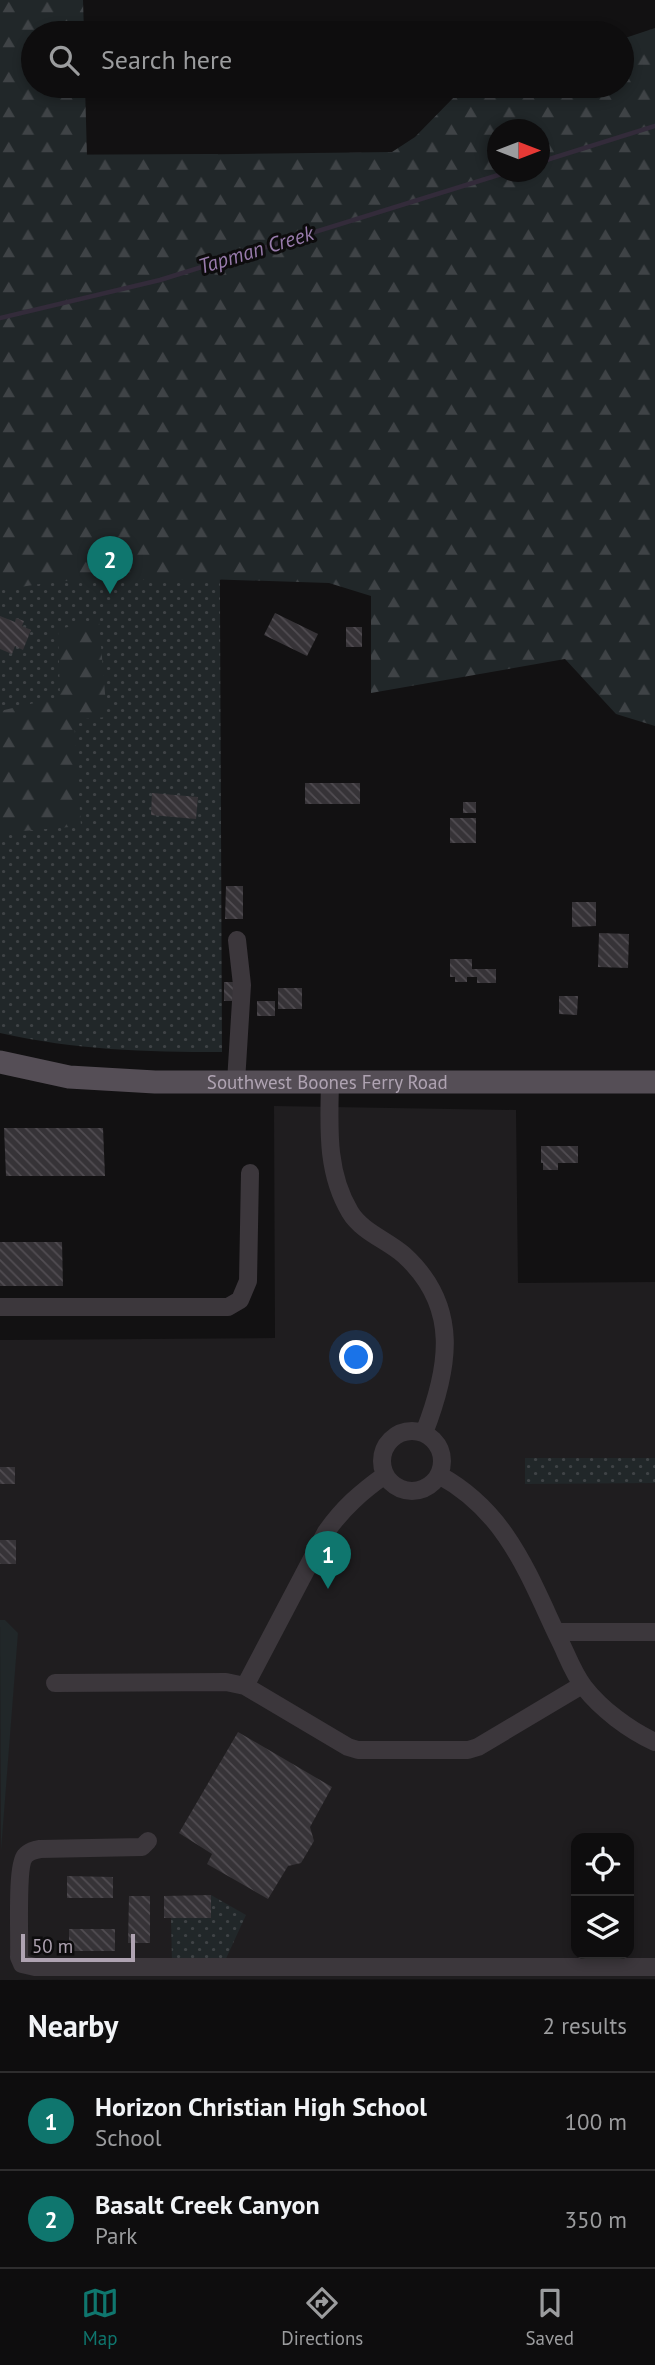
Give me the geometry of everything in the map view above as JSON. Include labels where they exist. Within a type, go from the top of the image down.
[{"type":"main road","name":"Southwest Boones Ferry Road","points":[[0,1062],[69,1077],[99,1079],[236,1082],[655,1082]]},
{"type":"lane","points":[[236,1082],[242,985],[237,940]]},
{"type":"lane","points":[[330,1082],[330,1159],[337,1188],[351,1215],[403,1255],[420,1274],[434,1294],[443,1321],[447,1350],[442,1381],[424,1433]]},
{"type":"lane","points":[[0,1307],[236,1305],[248,1281],[250,1173]]},
{"type":"lane","points":[[413,1430],[424,1433],[432,1438],[442,1455],[439,1475],[426,1488],[407,1491],[391,1483],[382,1465],[382,1454],[386,1445],[393,1437],[403,1432],[413,1430]]},
{"type":"lane","points":[[244,1686],[326,1532],[358,1494],[385,1475]]},
{"type":"lane","points":[[439,1475],[483,1506],[498,1523],[518,1553],[582,1685],[609,1712],[655,1742]]},
{"type":"lane","points":[[556,1632],[655,1632]]},
{"type":"lane","points":[[55,1683],[226,1682],[244,1686],[348,1747],[358,1750],[468,1750],[478,1747],[582,1685]]},
{"type":"lane","points":[[148,1841],[146,1846],[142,1847],[40,1849],[30,1851],[23,1857],[20,1871],[19,1957],[22,1964],[35,1967],[655,1968]]},
{"type":"shaded area","points":[[274,1106],[516,1110],[518,1283],[655,1282],[655,1979],[0,1980],[0,1340],[275,1338]]},
{"type":"green space","points":[[0,0],[83,0],[84,21],[21,21],[21,98],[85,98],[87,156],[392,152],[415,137],[453,98],[634,98],[634,35],[655,28],[655,726],[616,714],[565,659],[371,693],[371,596],[329,583],[205,579],[60,581],[0,590]]},
{"type":"green space","points":[[218,154],[222,1052],[110,1049],[0,1033],[0,155]]},
{"type":"green space","points":[[99,621],[107,717],[74,720],[81,826],[0,833],[0,711],[60,697],[58,629]]},
{"type":"green space","points":[[525,1458],[655,1458],[655,1483],[525,1484]]},
{"type":"green space","points":[[0,1620],[5,1620],[18,1633],[1,1851]]},
{"type":"green space","points":[[211,1895],[246,1915],[224,1963],[172,1963],[171,1918],[210,1918]]},
{"type":"building","points":[[275,613],[318,634],[307,656],[264,635]]},
{"type":"building","points":[[0,616],[15,622],[16,618],[24,621],[22,626],[31,630],[23,650],[15,646],[12,654],[0,649]]},
{"type":"building","points":[[346,627],[362,627],[362,647],[346,647]]},
{"type":"building","points":[[305,783],[360,783],[360,804],[305,804]]},
{"type":"building","points":[[152,793],[198,797],[196,819],[151,815]]},
{"type":"building","points":[[463,802],[476,802],[476,813],[463,813]]},
{"type":"building","points":[[450,818],[476,818],[476,843],[450,843]]},
{"type":"building","points":[[226,886],[243,886],[243,919],[225,919]]},
{"type":"building","points":[[572,902],[596,902],[596,926],[572,927]]},
{"type":"building","points":[[599,933],[629,934],[628,968],[598,967]]},
{"type":"building","points":[[450,959],[472,959],[472,969],[496,969],[496,983],[477,983],[477,977],[467,977],[467,982],[455,982],[455,977],[450,977]]},
{"type":"building","points":[[224,982],[237,982],[237,1001],[224,1001]]},
{"type":"building","points":[[278,988],[302,988],[302,1009],[278,1009]]},
{"type":"building","points":[[559,996],[578,996],[577,1015],[559,1014]]},
{"type":"building","points":[[257,1001],[275,1001],[275,1016],[257,1016]]},
{"type":"building","points":[[4,1128],[103,1128],[105,1176],[6,1176]]},
{"type":"building","points":[[541,1146],[578,1146],[578,1163],[558,1163],[558,1170],[543,1170]]},
{"type":"building","points":[[0,1242],[62,1242],[63,1286],[0,1286]]},
{"type":"building","points":[[0,1467],[15,1467],[15,1484],[0,1484]]},
{"type":"building","points":[[0,1540],[16,1540],[16,1564],[0,1564]]},
{"type":"building","points":[[238,1732],[332,1787],[310,1827],[314,1841],[301,1863],[288,1866],[268,1899],[207,1864],[212,1854],[179,1833]]},
{"type":"building","points":[[67,1876],[113,1877],[113,1898],[67,1898]]},
{"type":"building","points":[[211,1895],[211,1918],[164,1918],[164,1896]]},
{"type":"building","points":[[129,1896],[150,1896],[150,1943],[128,1943]]},
{"type":"building","points":[[69,1929],[115,1929],[115,1951],[69,1951]]},
{"type":"waterway","name":"Tapman Creek","points":[[550,159],[655,126]]},
{"type":"waterway","name":"Tapman Creek","points":[[0,318],[160,280],[487,179]]},
{"type":"place","name":"Basalt Creek Canyon","points":[[110,594]]},
{"type":"place","name":"Horizon Christian High School","points":[[328,1589]]}]
